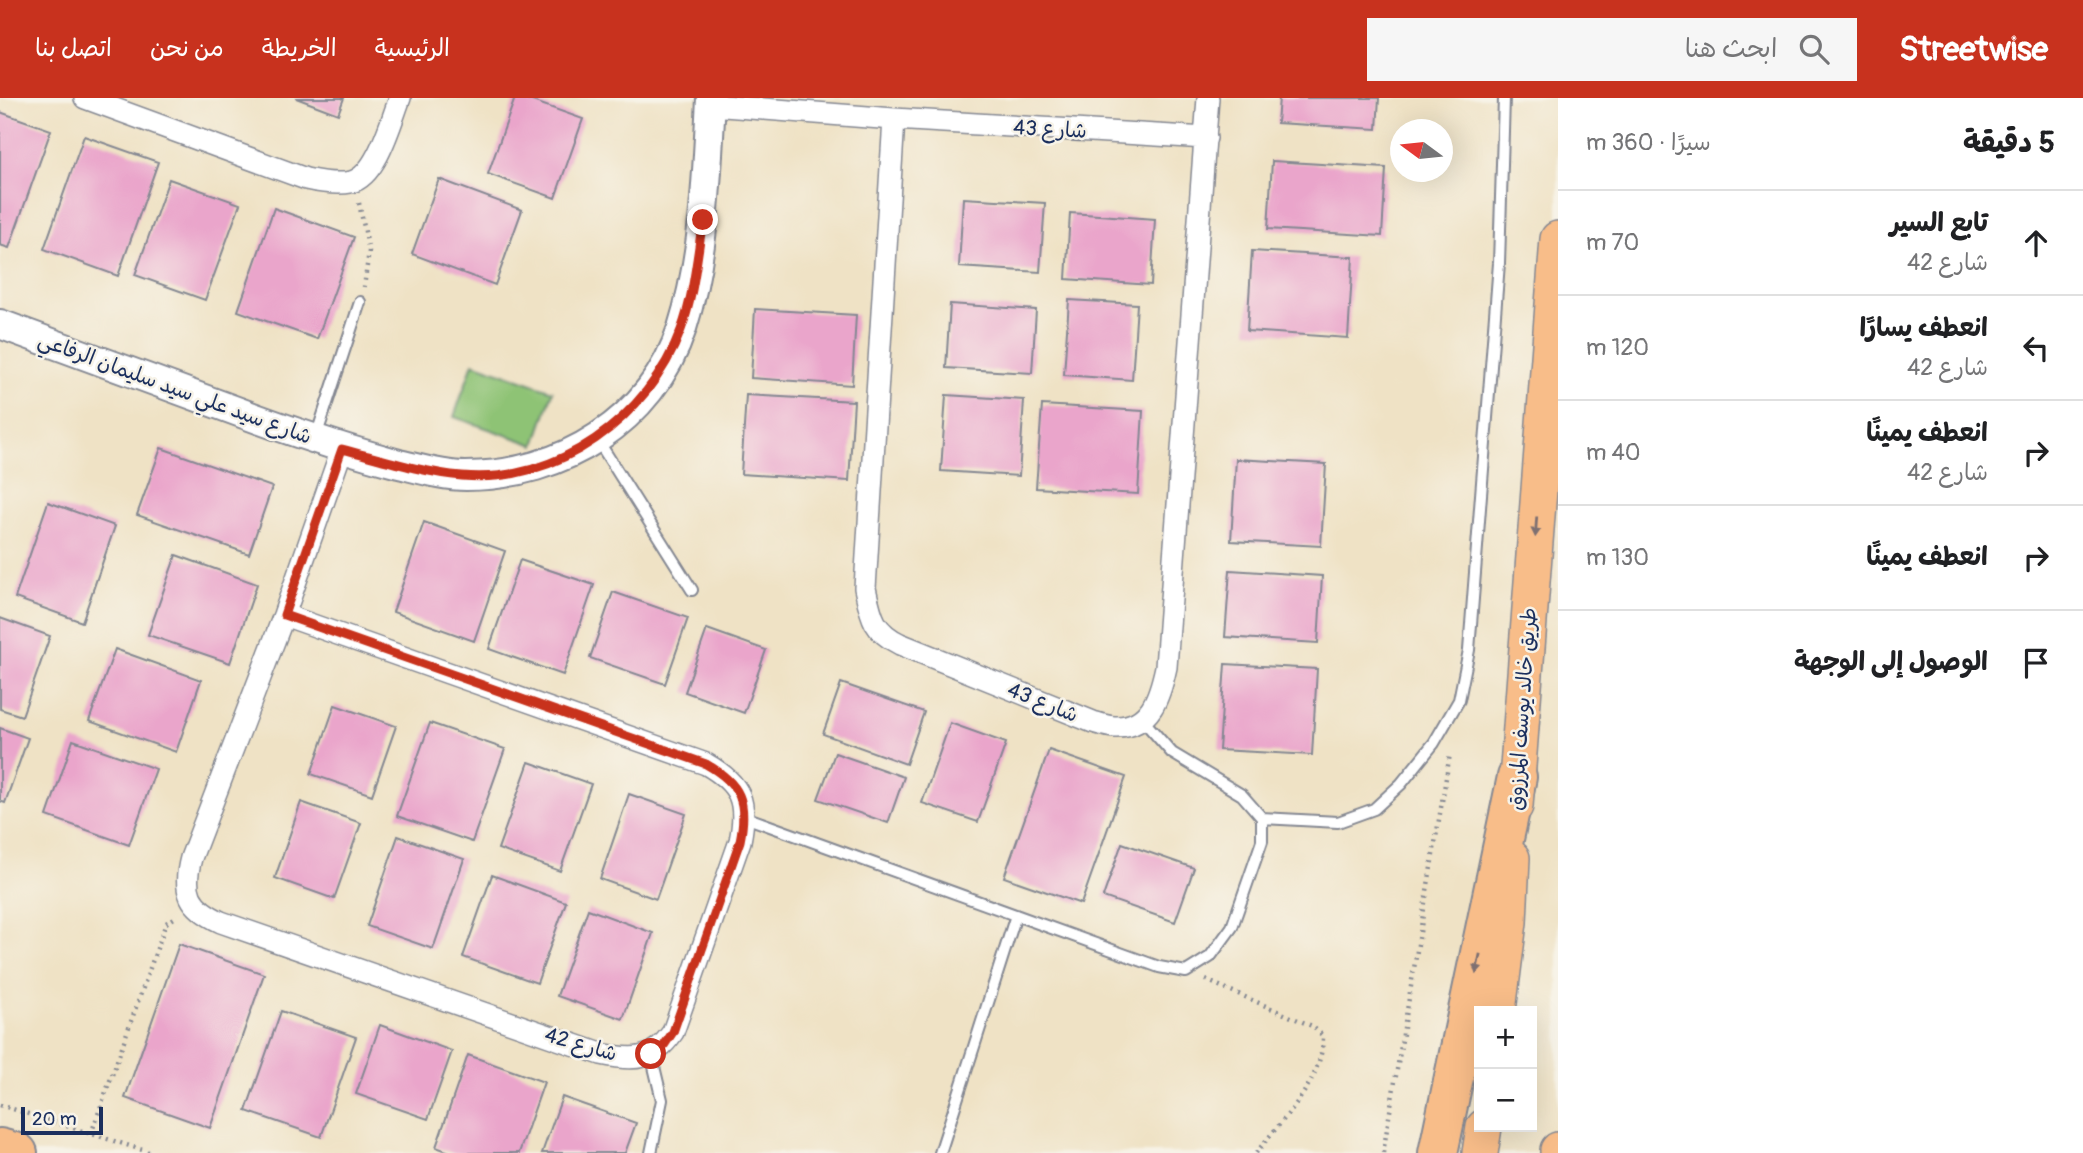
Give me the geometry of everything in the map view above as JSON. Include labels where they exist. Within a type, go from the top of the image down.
[{"type":"highway","points":[[1438,1153],[1517,777]]},
{"type":"highway","points":[[0,1148],[18,1153]]},
{"type":"main road","name":"طريق خالد يوسف المرزوق","points":[[1499,1006],[1509,922],[1517,777],[1558,239]]},
{"type":"main road","points":[[1480,1153],[1483,1132]]},
{"type":"street","points":[[85,98],[322,182],[354,182],[366,173],[377,157],[400,98]]},
{"type":"street","points":[[1142,719],[1160,695],[1166,667],[1208,98]]},
{"type":"street","name":"شارع 43","points":[[711,102],[894,119],[1206,138]]},
{"type":"street","name":"شارع سيد علي سيد سليمان الرفاعي","points":[[0,324],[316,440],[418,469],[464,476],[510,473],[555,461],[597,439],[632,409],[661,372],[681,329],[703,220],[711,102]]},
{"type":"street","name":"شارع 43","points":[[894,119],[864,588],[876,627],[885,637],[900,645],[1093,722],[1116,727],[1142,719]]},
{"type":"street","points":[[194,904],[187,892],[186,877],[191,858],[284,615],[342,449]]},
{"type":"street","points":[[284,615],[706,764],[721,772],[733,784],[741,799],[745,817],[740,841],[673,1032],[663,1047],[651,1054]]},
{"type":"street","name":"شارع 42","points":[[194,904],[206,915],[221,922],[601,1054],[620,1058],[651,1054]]},
{"type":"lane","points":[[1262,818],[1338,822],[1374,809],[1401,784],[1434,743],[1460,699],[1469,650],[1499,263],[1504,98]]},
{"type":"lane","points":[[316,440],[360,302]]},
{"type":"lane","points":[[597,439],[692,590]]},
{"type":"lane","points":[[745,817],[1159,967],[1186,972],[1210,957],[1232,927],[1262,841],[1262,818],[1242,795],[1172,753],[1142,719]]},
{"type":"lane","points":[[940,1153],[1016,915]]},
{"type":"lane","points":[[650,1153],[662,1100],[651,1054]]},
{"type":"path","points":[[354,182],[366,226],[369,251],[360,302]]},
{"type":"path","points":[[1383,1153],[1460,699]]},
{"type":"path","points":[[91,1134],[166,923],[194,904]]},
{"type":"path","points":[[1186,972],[1312,1026],[1323,1035],[1323,1051],[1314,1077],[1256,1153]]},
{"type":"path","points":[[0,1105],[152,1153]]},
{"type":"green space","points":[[473,363],[553,391],[535,445],[454,417]]},
{"type":"building","points":[[296,98],[344,98],[338,114]]},
{"type":"building","points":[[515,98],[524,98],[583,119],[555,198],[488,174]]},
{"type":"building","points":[[1279,98],[1379,98],[1377,129],[1277,123]]},
{"type":"building","points":[[0,112],[51,130],[9,248],[0,245]]},
{"type":"building","points":[[84,136],[158,162],[118,276],[44,249]]},
{"type":"building","points":[[1272,161],[1386,168],[1382,236],[1268,229]]},
{"type":"building","points":[[169,179],[240,204],[205,300],[135,275]]},
{"type":"building","points":[[439,179],[522,210],[495,285],[412,254]]},
{"type":"building","points":[[963,198],[1045,203],[1040,272],[959,267]]},
{"type":"building","points":[[274,208],[354,237],[317,339],[238,311]]},
{"type":"building","points":[[1070,213],[1155,219],[1151,285],[1066,279]]},
{"type":"building","points":[[1252,251],[1353,257],[1348,338],[1247,331]]},
{"type":"building","points":[[1069,300],[1137,304],[1132,380],[1064,375]]},
{"type":"building","points":[[950,304],[1036,310],[1032,373],[946,368]]},
{"type":"building","points":[[755,309],[856,315],[852,385],[751,378]]},
{"type":"building","points":[[746,395],[854,401],[849,481],[741,474]]},
{"type":"building","points":[[946,395],[1024,400],[1019,476],[941,471]]},
{"type":"building","points":[[1042,405],[1143,411],[1138,494],[1036,488]]},
{"type":"building","points":[[161,448],[272,487],[249,554],[137,515]]},
{"type":"building","points":[[1236,459],[1326,464],[1321,546],[1231,541]]},
{"type":"building","points":[[48,502],[115,526],[82,622],[15,598]]},
{"type":"building","points":[[424,522],[505,551],[474,641],[393,612]]},
{"type":"building","points":[[176,555],[257,584],[230,663],[148,635]]},
{"type":"building","points":[[520,560],[594,585],[563,675],[489,649]]},
{"type":"building","points":[[1230,570],[1322,576],[1318,643],[1225,637]]},
{"type":"building","points":[[613,592],[688,618],[665,684],[590,658]]},
{"type":"building","points":[[0,618],[50,636],[22,716],[0,709]]},
{"type":"building","points":[[707,629],[766,650],[744,713],[685,692]]},
{"type":"building","points":[[115,649],[201,680],[176,752],[89,721]]},
{"type":"building","points":[[1225,664],[1317,669],[1312,755],[1219,750]]},
{"type":"building","points":[[841,683],[924,712],[906,764],[823,734]]},
{"type":"building","points":[[335,705],[396,726],[372,795],[311,774]]},
{"type":"building","points":[[430,723],[505,749],[472,842],[397,816]]},
{"type":"building","points":[[950,723],[1006,743],[978,822],[922,803]]},
{"type":"building","points":[[0,728],[28,738],[5,803],[0,801]]},
{"type":"building","points":[[73,740],[156,769],[129,845],[47,816]]},
{"type":"building","points":[[1049,750],[1126,777],[1081,904],[1004,877]]},
{"type":"building","points":[[835,753],[904,777],[888,823],[818,799]]},
{"type":"building","points":[[529,762],[591,784],[560,871],[498,849]]},
{"type":"building","points":[[629,794],[686,814],[656,899],[600,879]]},
{"type":"building","points":[[301,802],[361,823],[334,899],[275,878]]},
{"type":"building","points":[[398,836],[464,859],[433,949],[367,926]]},
{"type":"building","points":[[1122,843],[1194,868],[1175,922],[1103,897]]},
{"type":"building","points":[[492,875],[566,902],[537,983],[463,957]]},
{"type":"building","points":[[588,909],[653,933],[623,1019],[557,996]]},
{"type":"building","points":[[179,944],[264,974],[210,1128],[125,1098]]},
{"type":"building","points":[[281,1011],[356,1037],[321,1137],[246,1111]]},
{"type":"building","points":[[380,1025],[452,1051],[428,1119],[356,1094]]},
{"type":"building","points":[[468,1055],[544,1082],[519,1153],[452,1153],[436,1147]]},
{"type":"building","points":[[562,1097],[636,1123],[625,1153],[542,1153]]},
{"type":"route","points":[[651,1054],[663,1047],[673,1032],[740,841],[745,817],[741,799],[733,784],[721,772],[706,764],[284,615],[342,449],[418,469],[464,476],[510,473],[555,461],[597,439],[632,409],[661,372],[681,329],[703,220]]}]
